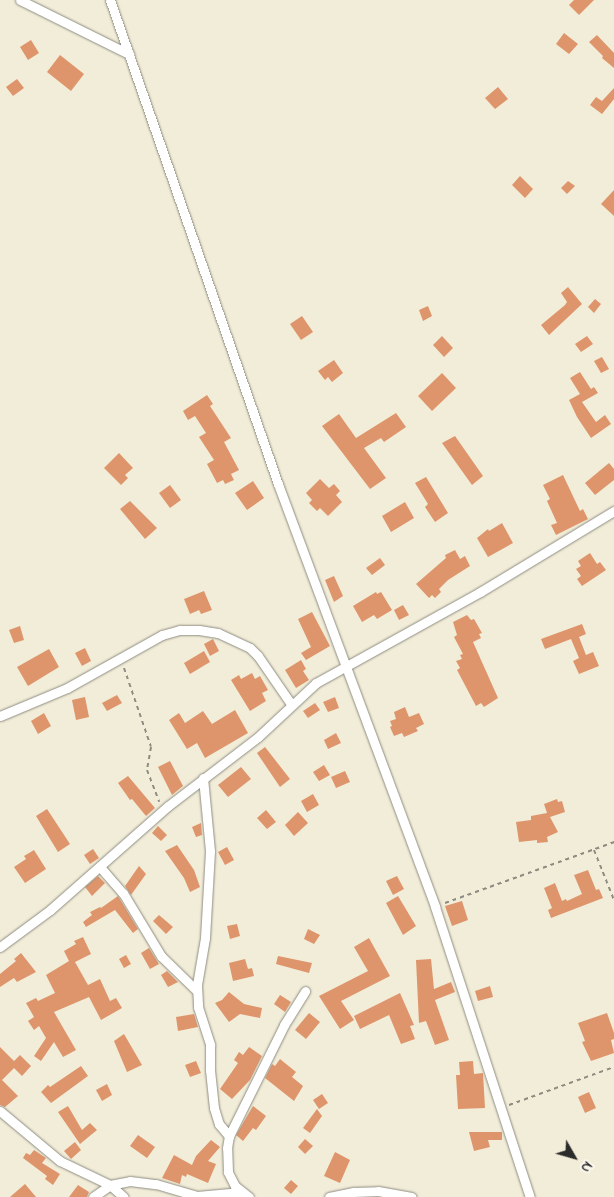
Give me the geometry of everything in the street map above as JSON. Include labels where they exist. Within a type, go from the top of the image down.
[{"type":"street","points":[[20,0],[129,54]]},
{"type":"street","points":[[110,0],[275,475],[435,907],[530,1197]]},
{"type":"street","points":[[0,947],[50,910],[157,815],[258,737],[316,683],[480,592],[614,511]]},
{"type":"street","points":[[0,716],[67,688],[162,635],[180,630],[218,633],[242,643],[258,656],[292,704]]},
{"type":"street","points":[[203,778],[210,851],[205,938],[197,991],[200,1016],[210,1045],[210,1070],[214,1108],[219,1124],[229,1136]]},
{"type":"street","points":[[100,867],[123,893],[161,956],[197,991]]},
{"type":"street","points":[[249,1197],[241,1192],[232,1182],[228,1172],[227,1148],[229,1136],[284,1026],[305,991]]},
{"type":"street","points":[[0,1111],[60,1161],[110,1185],[124,1197]]},
{"type":"street","points":[[93,1197],[110,1185],[121,1181],[139,1181],[197,1196],[225,1196],[241,1192]]},
{"type":"street","points":[[329,1197],[353,1192],[378,1192],[411,1197]]},
{"type":"path","points":[[121,659],[151,747],[148,770],[159,802],[157,815]]},
{"type":"path","points":[[435,907],[614,842]]},
{"type":"path","points":[[594,850],[614,900]]},
{"type":"path","points":[[502,1107],[614,1067]]},
{"type":"building","points":[[574,0],[594,0],[579,15],[569,5]]},
{"type":"building","points":[[564,33],[578,44],[569,54],[556,44]]},
{"type":"building","points":[[597,35],[614,53],[614,68],[602,58],[603,56],[589,42]]},
{"type":"building","points":[[31,40],[39,53],[28,60],[20,47]]},
{"type":"building","points":[[60,55],[84,74],[71,91],[47,72]]},
{"type":"building","points":[[17,79],[24,88],[13,96],[6,87]]},
{"type":"building","points":[[498,87],[508,99],[495,109],[485,98]]},
{"type":"building","points":[[614,88],[614,99],[602,114],[590,105],[596,97],[602,101]]},
{"type":"building","points":[[520,176],[533,189],[525,198],[512,185]]},
{"type":"building","points":[[568,181],[575,186],[567,194],[561,188]]},
{"type":"building","points":[[614,190],[614,216],[601,204]]},
{"type":"building","points":[[568,287],[582,304],[549,335],[541,325],[565,305],[567,302],[561,293]]},
{"type":"building","points":[[595,299],[601,304],[594,313],[588,307]]},
{"type":"building","points":[[428,306],[432,316],[423,321],[419,310]]},
{"type":"building","points":[[302,316],[313,332],[301,340],[290,324]]},
{"type":"building","points":[[442,336],[453,348],[444,357],[433,345]]},
{"type":"building","points":[[587,336],[593,344],[581,352],[575,344]]},
{"type":"building","points":[[602,357],[609,369],[601,373],[594,361]]},
{"type":"building","points":[[334,360],[343,373],[332,382],[328,377],[325,380],[318,371]]},
{"type":"building","points":[[580,372],[591,389],[594,387],[598,393],[582,402],[596,422],[605,415],[611,424],[591,438],[577,417],[569,400],[580,394],[570,378]]},
{"type":"building","points":[[442,373],[456,388],[432,411],[418,396]]},
{"type":"building","points":[[207,395],[213,404],[210,406],[231,438],[224,442],[239,470],[231,474],[234,480],[225,484],[223,480],[217,483],[207,464],[214,460],[199,437],[206,433],[195,416],[188,420],[183,411]]},
{"type":"building","points":[[396,413],[406,427],[384,442],[381,438],[364,448],[386,478],[370,489],[322,426],[339,414],[356,438]]},
{"type":"building","points":[[455,436],[483,476],[472,485],[442,443]]},
{"type":"building","points":[[119,453],[133,468],[125,475],[128,478],[121,485],[104,468]]},
{"type":"building","points":[[609,463],[614,469],[614,480],[595,495],[585,483]]},
{"type":"building","points":[[563,475],[580,511],[583,509],[588,519],[556,535],[551,525],[557,523],[547,501],[550,499],[543,485]]},
{"type":"building","points":[[426,477],[448,513],[435,522],[425,507],[428,504],[415,483]]},
{"type":"building","points":[[320,479],[329,488],[334,484],[340,491],[336,495],[342,502],[328,516],[320,508],[317,511],[309,503],[312,500],[306,493]]},
{"type":"building","points":[[253,481],[264,498],[247,510],[235,493]]},
{"type":"building","points":[[170,485],[181,500],[170,508],[159,493]]},
{"type":"building","points":[[130,501],[157,528],[145,539],[120,509]]},
{"type":"building","points":[[405,502],[414,518],[391,532],[382,516]]},
{"type":"building","points":[[502,523],[513,543],[488,557],[477,538],[488,529],[489,531]]},
{"type":"building","points":[[455,550],[460,559],[465,556],[470,566],[448,580],[439,589],[441,592],[435,598],[432,595],[429,598],[416,584],[446,558],[445,555]]},
{"type":"building","points":[[590,553],[597,564],[600,562],[606,570],[582,586],[577,579],[581,576],[576,569],[581,566],[578,561]]},
{"type":"building","points":[[380,558],[385,565],[372,575],[366,568]]},
{"type":"building","points":[[334,576],[343,596],[334,602],[325,580]]},
{"type":"building","points":[[204,591],[212,610],[201,614],[199,610],[190,614],[184,599]]},
{"type":"building","points":[[376,592],[377,594],[381,592],[392,610],[377,619],[374,615],[362,622],[353,606]]},
{"type":"building","points":[[403,605],[409,615],[399,620],[394,610]]},
{"type":"building","points":[[312,612],[330,646],[306,660],[301,653],[311,647],[298,619]]},
{"type":"building","points":[[467,615],[471,620],[474,619],[482,633],[479,634],[481,638],[473,642],[498,698],[484,707],[481,703],[476,706],[457,670],[460,668],[456,661],[462,659],[460,655],[463,654],[454,637],[457,635],[453,622]]},
{"type":"building","points":[[582,624],[586,634],[579,637],[586,655],[593,652],[599,666],[579,674],[573,661],[579,658],[571,639],[545,649],[541,639]]},
{"type":"building","points":[[20,626],[24,640],[14,643],[9,630]]},
{"type":"building","points":[[213,639],[219,651],[210,656],[204,644]]},
{"type":"building","points":[[85,648],[91,661],[82,666],[75,653]]},
{"type":"building","points":[[49,649],[59,667],[28,686],[17,667]]},
{"type":"building","points":[[204,651],[210,662],[190,674],[184,663]]},
{"type":"building","points":[[301,660],[306,669],[303,671],[309,680],[296,688],[285,670]]},
{"type":"building","points":[[252,673],[255,679],[260,676],[268,690],[262,693],[266,701],[250,711],[231,680],[239,675],[241,679]]},
{"type":"building","points":[[117,695],[122,703],[107,711],[102,703]]},
{"type":"building","points":[[85,697],[89,717],[76,720],[72,700]]},
{"type":"building","points":[[335,697],[339,708],[328,712],[323,702]]},
{"type":"building","points":[[315,703],[320,710],[308,718],[303,711]]},
{"type":"building","points":[[405,707],[409,717],[419,713],[424,724],[416,728],[418,731],[404,737],[402,733],[394,736],[390,727],[392,726],[390,721],[396,719],[394,712]]},
{"type":"building","points":[[235,710],[248,733],[205,758],[197,743],[187,749],[169,720],[179,713],[185,723],[203,711],[212,724]]},
{"type":"building","points":[[44,713],[51,726],[38,734],[31,721]]},
{"type":"building","points":[[336,733],[341,743],[328,749],[324,740]]},
{"type":"building","points":[[265,747],[290,779],[280,787],[257,753]]},
{"type":"building","points":[[170,761],[183,786],[172,795],[158,767]]},
{"type":"building","points":[[324,765],[330,775],[319,781],[313,772]]},
{"type":"building","points":[[241,767],[251,779],[228,797],[218,785]]},
{"type":"building","points":[[345,771],[350,782],[336,788],[331,777]]},
{"type":"building","points":[[128,776],[155,808],[146,816],[132,799],[130,800],[118,783]]},
{"type":"building","points":[[313,794],[319,805],[307,812],[301,801]]},
{"type":"building","points":[[557,799],[558,802],[562,801],[565,812],[550,817],[558,832],[547,837],[548,842],[537,843],[537,840],[519,842],[516,822],[531,820],[531,816],[547,813],[544,804]]},
{"type":"building","points":[[47,809],[70,844],[58,852],[36,816]]},
{"type":"building","points":[[266,810],[276,822],[267,829],[257,818]]},
{"type":"building","points":[[298,812],[308,823],[294,836],[285,825]]},
{"type":"building","points":[[201,823],[202,835],[196,837],[192,827]]},
{"type":"building","points":[[158,826],[167,835],[161,841],[152,833]]},
{"type":"building","points":[[177,845],[194,870],[200,887],[190,892],[184,878],[165,851]]},
{"type":"building","points":[[227,847],[234,860],[225,865],[218,852]]},
{"type":"building","points":[[93,849],[99,858],[90,864],[84,855]]},
{"type":"building","points":[[34,850],[46,869],[25,883],[14,867],[26,859],[24,856]]},
{"type":"building","points":[[139,866],[146,874],[131,895],[125,886]]},
{"type":"building","points":[[588,870],[596,890],[599,889],[603,898],[551,918],[548,910],[552,908],[544,888],[555,883],[562,901],[566,899],[567,901],[582,894],[574,875]]},
{"type":"building","points":[[98,876],[105,883],[92,896],[85,887]]},
{"type":"building","points":[[397,876],[404,889],[393,895],[386,881]]},
{"type":"building","points":[[118,896],[138,929],[133,933],[115,910],[86,927],[83,922],[92,915],[90,912],[101,908]]},
{"type":"building","points":[[398,896],[416,926],[403,935],[386,903]]},
{"type":"building","points":[[462,901],[468,920],[452,926],[445,906]]},
{"type":"building","points":[[159,915],[173,927],[166,934],[153,921]]},
{"type":"building","points":[[237,924],[240,936],[230,939],[227,926]]},
{"type":"building","points":[[308,929],[320,935],[314,944],[304,939]]},
{"type":"building","points":[[83,937],[91,954],[75,962],[88,985],[100,979],[110,1001],[116,998],[122,1008],[101,1020],[89,997],[54,1012],[76,1050],[63,1057],[54,1042],[41,1061],[34,1056],[46,1038],[39,1026],[34,1030],[28,1021],[34,1017],[26,1003],[36,998],[38,1001],[55,993],[46,975],[69,961],[64,951],[76,944],[74,941]]},
{"type":"building","points":[[369,938],[390,976],[341,1001],[354,1020],[340,1029],[319,996],[368,971],[354,947]]},
{"type":"building","points":[[149,948],[159,964],[150,969],[141,953]]},
{"type":"building","points":[[21,953],[36,972],[17,982],[14,978],[0,987],[0,974],[16,961],[14,959]]},
{"type":"building","points":[[126,955],[131,964],[124,968],[119,959]]},
{"type":"building","points":[[278,956],[312,963],[309,973],[276,964]]},
{"type":"building","points":[[245,959],[248,969],[252,968],[254,976],[233,981],[229,963]]},
{"type":"building","points":[[431,959],[434,989],[451,982],[455,992],[435,1000],[449,1040],[435,1045],[426,1021],[419,1023],[416,960]]},
{"type":"building","points":[[167,971],[178,982],[168,987],[161,975]]},
{"type":"building","points":[[490,986],[493,997],[478,1001],[475,991]]},
{"type":"building","points":[[229,992],[244,1004],[262,1008],[260,1018],[240,1014],[229,1022],[215,1003],[222,1000]]},
{"type":"building","points":[[400,993],[414,1025],[410,1026],[415,1039],[401,1044],[389,1015],[360,1029],[354,1016]]},
{"type":"building","points":[[280,995],[291,1002],[285,1012],[274,1004]]},
{"type":"building","points":[[309,1013],[320,1022],[306,1039],[295,1030]]},
{"type":"building","points":[[607,1013],[614,1033],[614,1039],[611,1040],[614,1053],[591,1061],[582,1042],[585,1041],[578,1023]]},
{"type":"building","points":[[194,1014],[198,1027],[178,1031],[176,1017]]},
{"type":"building","points":[[124,1034],[142,1065],[127,1072],[114,1041]]},
{"type":"building","points":[[0,1047],[14,1061],[20,1055],[31,1066],[22,1076],[14,1068],[2,1080],[18,1096],[5,1107],[0,1105]]},
{"type":"building","points":[[249,1047],[262,1056],[250,1080],[232,1099],[220,1089],[238,1063],[234,1060],[239,1052],[243,1055]]},
{"type":"building","points":[[280,1059],[296,1072],[292,1077],[303,1086],[294,1101],[265,1078],[272,1064],[275,1066]]},
{"type":"building","points":[[196,1061],[201,1073],[190,1077],[185,1065]]},
{"type":"building","points":[[473,1061],[474,1074],[483,1073],[485,1108],[458,1109],[456,1075],[460,1075],[459,1062]]},
{"type":"building","points":[[81,1066],[88,1076],[51,1103],[41,1092],[48,1085],[50,1087]]},
{"type":"building","points":[[107,1084],[112,1095],[102,1101],[96,1090]]},
{"type":"building","points":[[589,1092],[596,1108],[585,1113],[578,1097]]},
{"type":"building","points":[[322,1094],[328,1103],[319,1109],[313,1100]]},
{"type":"building","points":[[68,1106],[82,1130],[90,1123],[97,1130],[80,1144],[58,1112]]},
{"type":"building","points":[[253,1106],[266,1116],[256,1130],[253,1128],[243,1141],[236,1135]]},
{"type":"building","points":[[317,1109],[322,1116],[310,1133],[303,1128]]},
{"type":"building","points":[[469,1132],[502,1132],[502,1140],[488,1140],[490,1147],[474,1151]]},
{"type":"building","points":[[138,1135],[155,1147],[147,1158],[130,1146]]},
{"type":"building","points":[[305,1139],[313,1146],[305,1154],[298,1147]]},
{"type":"building","points":[[211,1140],[220,1147],[208,1161],[216,1164],[208,1183],[187,1174],[186,1177],[182,1175],[180,1184],[162,1178],[174,1155],[192,1165],[196,1156]]},
{"type":"building","points":[[75,1142],[81,1150],[71,1159],[64,1151]]},
{"type":"building","points":[[34,1150],[46,1158],[42,1163],[60,1174],[53,1185],[45,1179],[47,1176],[23,1158],[26,1153],[30,1155]]},
{"type":"building","points":[[335,1152],[350,1160],[340,1183],[324,1176]]},
{"type":"building","points":[[291,1180],[298,1186],[291,1194],[284,1188]]},
{"type":"building","points":[[25,1184],[36,1197],[10,1197]]},
{"type":"building","points":[[78,1185],[89,1192],[87,1197],[69,1197]]}]
